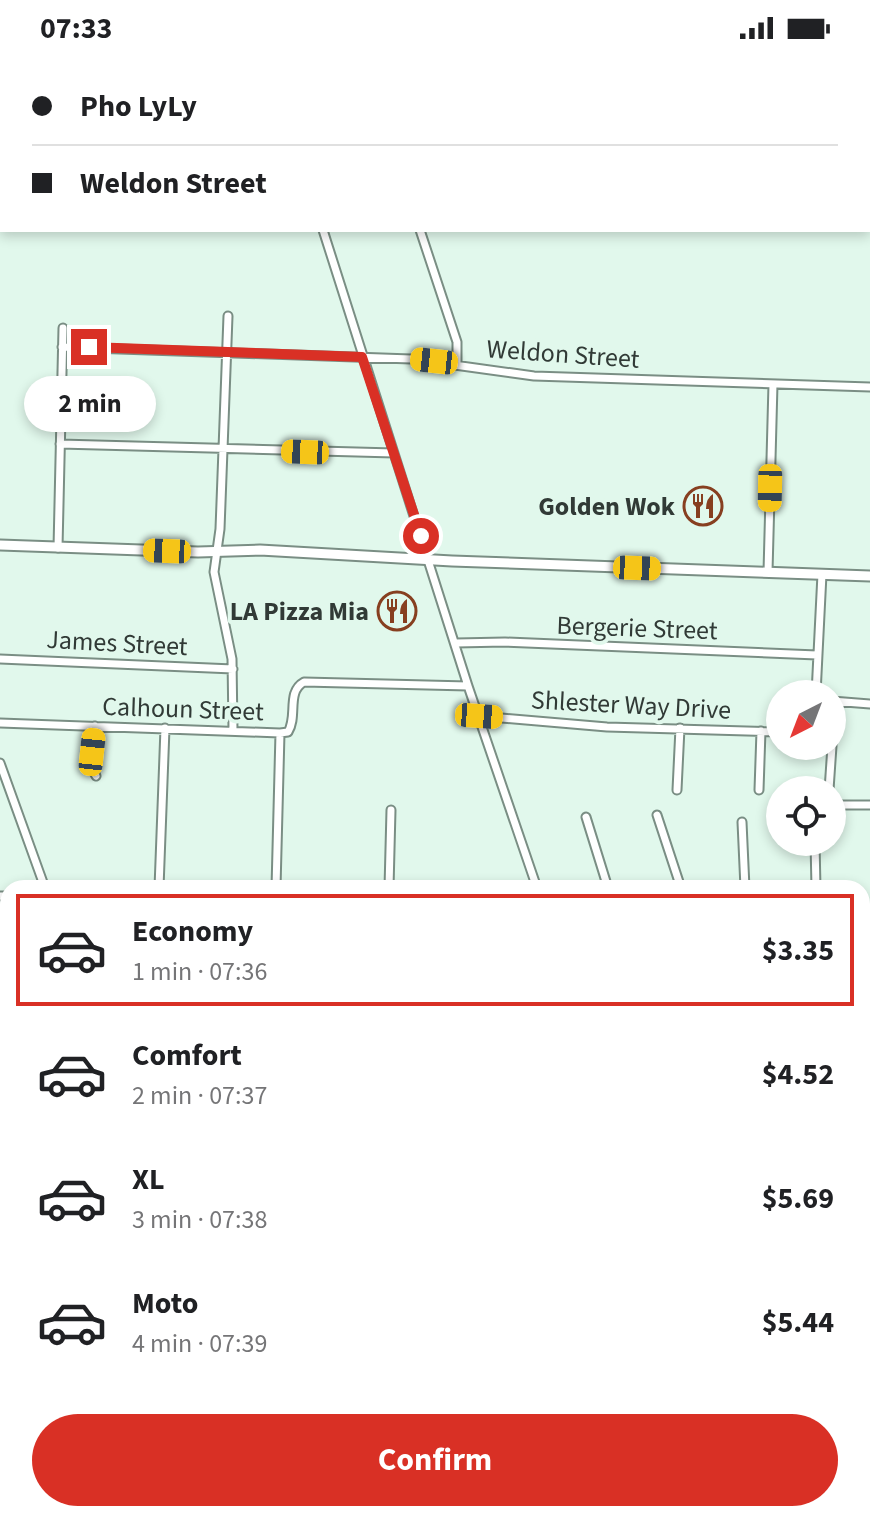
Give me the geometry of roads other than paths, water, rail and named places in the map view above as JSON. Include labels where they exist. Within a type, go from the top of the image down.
[{"type":"main road","points":[[0,545],[260,550],[870,576]]},
{"type":"street","points":[[324,232],[468,686],[534,880]]},
{"type":"street","points":[[421,232],[457,342],[457,364]]},
{"type":"street","points":[[228,316],[214,572],[233,669],[233,730]]},
{"type":"street","points":[[58,548],[63,328]]},
{"type":"street","name":"Weldon Street","points":[[62,347],[362,357],[457,364],[534,376],[870,387]]},
{"type":"street","points":[[768,572],[773,384]]},
{"type":"street","points":[[60,444],[394,453]]},
{"type":"street","points":[[816,680],[822,574]]},
{"type":"street","name":"Bergerie Street","points":[[456,643],[505,642],[817,655]]},
{"type":"street","name":"James Street","points":[[0,659],[233,669]]},
{"type":"street","name":"Calhoun Street","points":[[0,723],[280,733],[288,732],[292,725],[294,693],[304,682],[468,686]]},
{"type":"street","points":[[846,702],[870,704]]},
{"type":"street","name":"Shlester Way Drive","points":[[479,716],[607,727],[766,731]]},
{"type":"street","points":[[95,726],[92,768],[96,776]]},
{"type":"street","points":[[159,880],[165,728]]},
{"type":"street","points":[[677,790],[680,728]]},
{"type":"street","points":[[759,790],[761,731]]},
{"type":"street","points":[[276,880],[280,733]]},
{"type":"street","points":[[0,763],[42,880]]},
{"type":"street","points":[[846,805],[870,805]]},
{"type":"street","points":[[389,880],[391,810]]},
{"type":"street","points":[[657,815],[678,880]]},
{"type":"street","points":[[586,817],[606,880]]},
{"type":"street","points":[[742,822],[745,880]]},
{"type":"street","points":[[815,856],[816,880]]},
{"type":"place","name":"Golden Wok","points":[[703,506]]},
{"type":"place","name":"LA Pizza Mia","points":[[397,611]]}]
